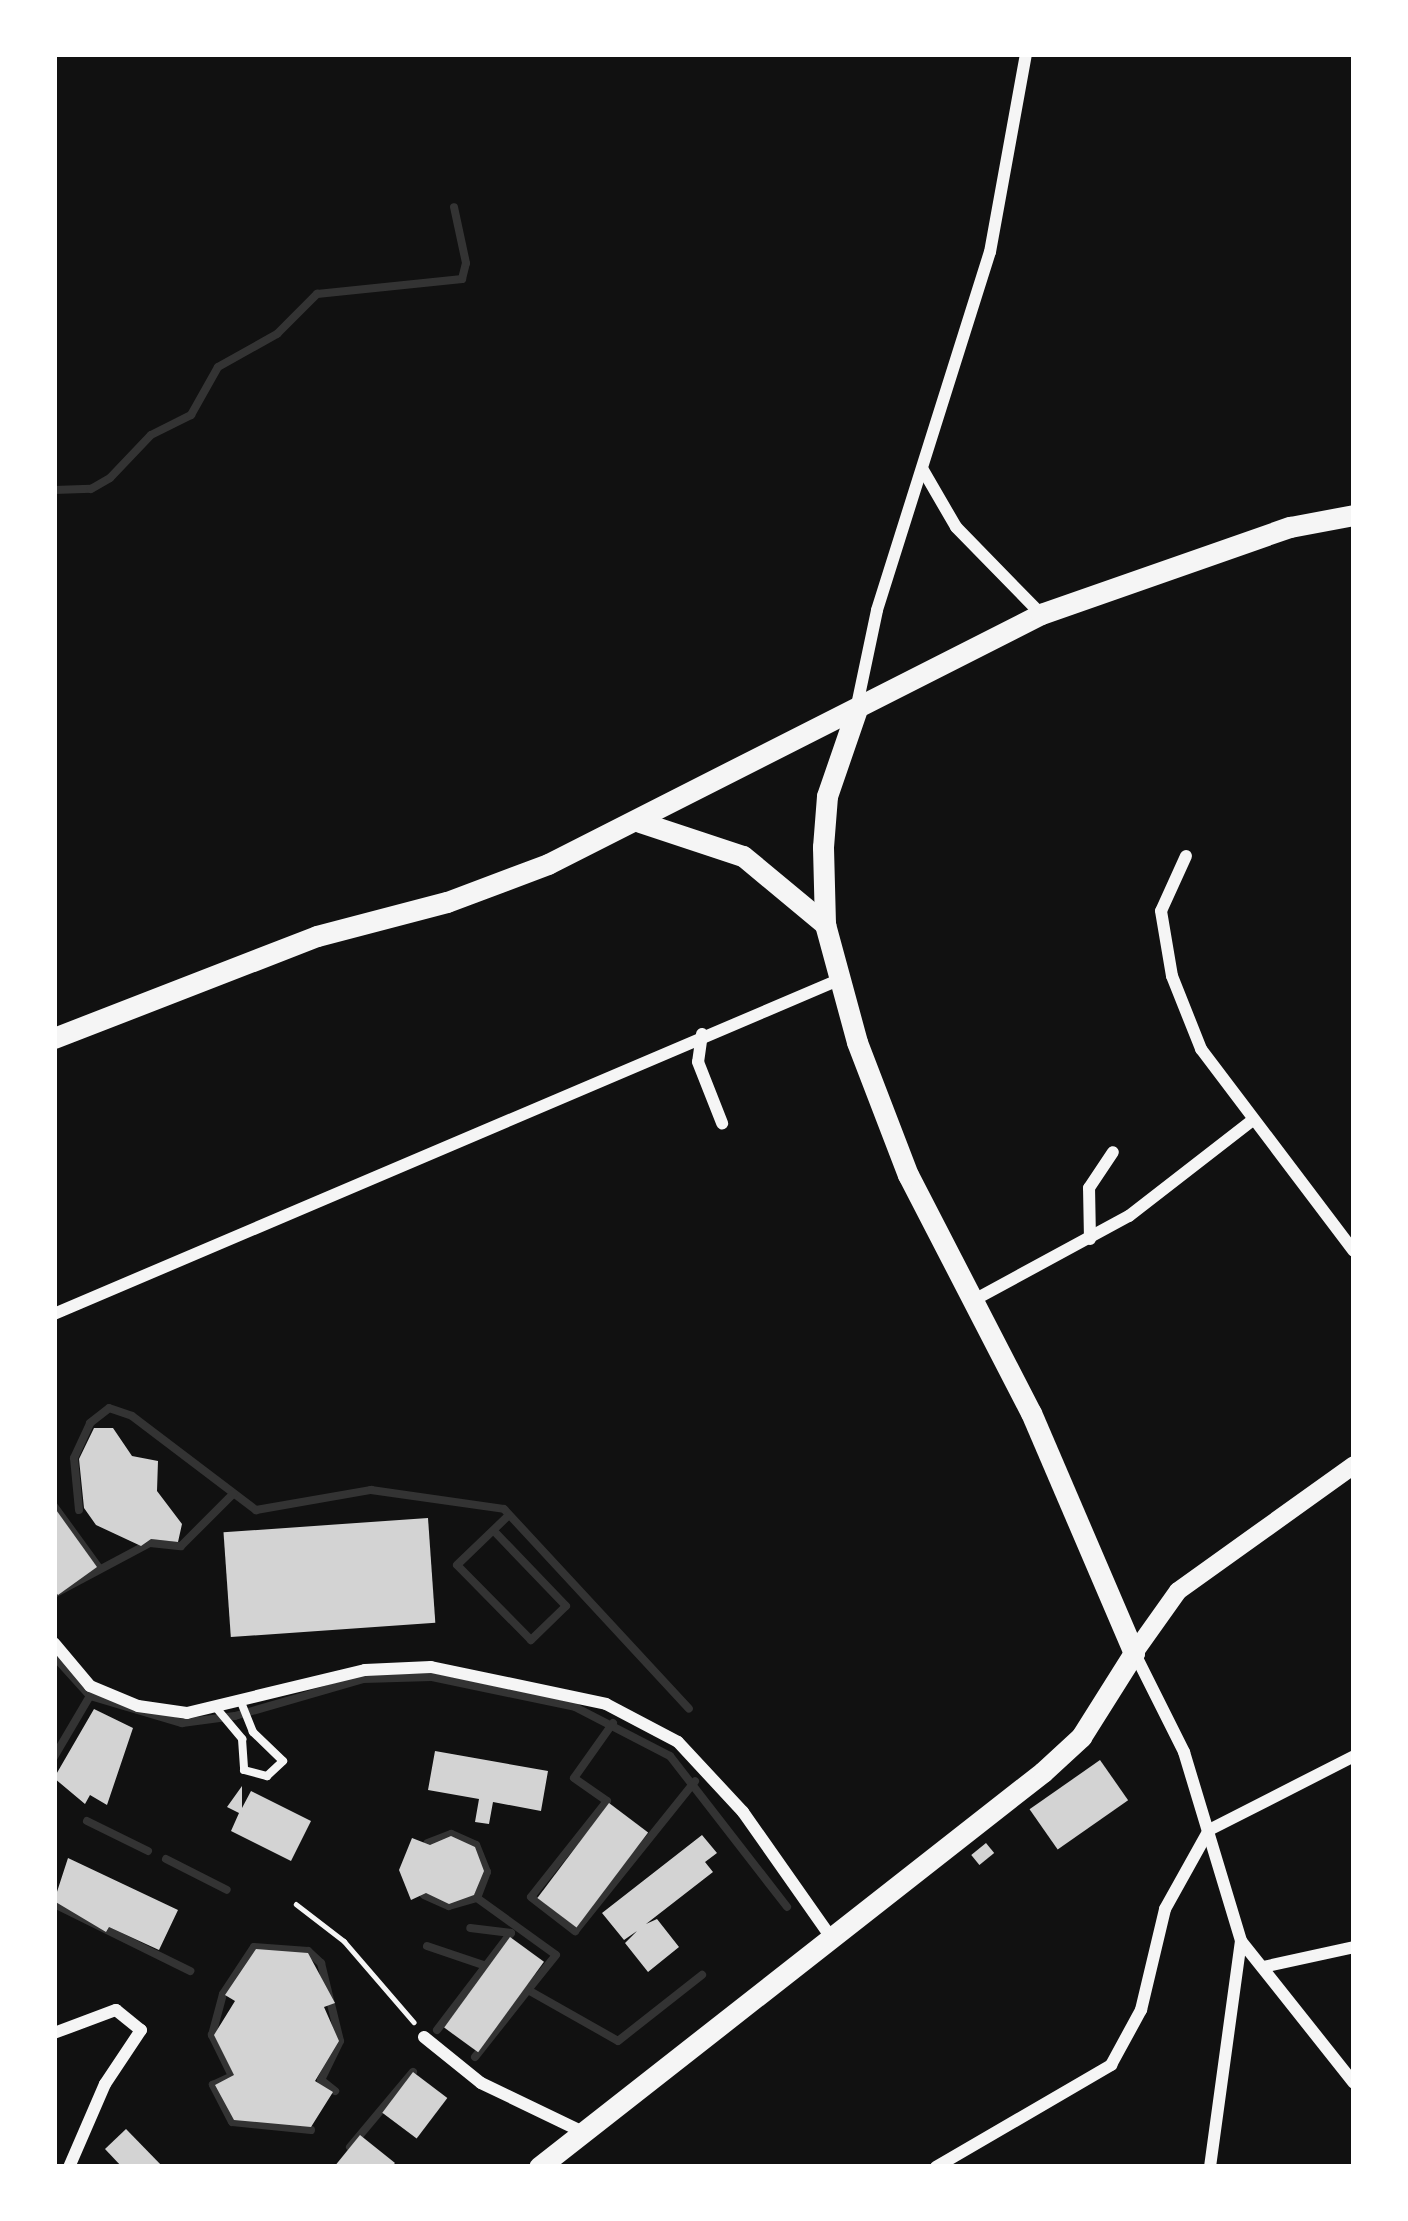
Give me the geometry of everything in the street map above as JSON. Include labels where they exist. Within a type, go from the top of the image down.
[{"type":"main road","points":[[54,1038],[317,936],[447,902],[640,822],[1040,614],[1289,526],[1354,515]]},
{"type":"main road","points":[[539,2167],[1081,1737],[1134,1653],[1094,1548],[889,1130],[841,979],[825,924],[827,796],[856,712]]},
{"type":"main road","points":[[640,822],[743,856],[825,924]]},
{"type":"street","points":[[856,712],[877,610],[990,252],[1026,54]]},
{"type":"street","points":[[923,470],[956,527],[1040,614]]},
{"type":"street","points":[[1186,856],[1161,910],[1172,976],[1201,1049],[1250,1122],[1354,1251]]},
{"type":"street","points":[[54,1314],[509,1124],[702,1034],[841,979]]},
{"type":"street","points":[[702,1034],[698,1062],[722,1123]]},
{"type":"street","points":[[974,1300],[1090,1239],[1250,1122]]},
{"type":"street","points":[[1090,1239],[1089,1188],[1113,1152]]},
{"type":"street","points":[[1354,1466],[1196,1576],[1134,1653],[1184,1752],[1241,1941],[1354,2083]]},
{"type":"street","points":[[54,1643],[90,1686],[138,1706],[218,1710],[365,1670],[431,1667],[606,1704],[678,1742],[743,1812],[831,1937]]},
{"type":"street","points":[[936,2167],[1111,2065],[1141,2010],[1165,1909],[1209,1831],[1354,1756]]},
{"type":"street","points":[[1210,2167],[1241,1941]]},
{"type":"street","points":[[1263,1967],[1354,1947]]},
{"type":"street","points":[[54,2033],[116,2010],[141,2030],[105,2084],[69,2167]]},
{"type":"street","points":[[424,2036],[481,2083],[583,2132]]},
{"type":"lane","points":[[218,1710],[242,1739],[239,1762],[259,1778],[283,1761],[253,1732],[242,1705]]},
{"type":"path","points":[[296,1904],[344,1941],[424,2036]]},
{"type":"building","points":[[94,1428],[113,1428],[132,1456],[158,1461],[157,1491],[182,1524],[178,1542],[151,1539],[141,1546],[96,1525],[84,1508],[79,1459]]},
{"type":"building","points":[[54,1507],[97,1567],[58,1595],[54,1590]]},
{"type":"building","points":[[428,1518],[435,1623],[231,1637],[223,1532]]},
{"type":"building","points":[[94,1709],[133,1728],[107,1805],[90,1795],[85,1804],[54,1778]]},
{"type":"building","points":[[435,1751],[548,1771],[541,1811],[493,1802],[489,1824],[475,1822],[479,1799],[428,1790]]},
{"type":"building","points":[[1100,1760],[1128,1800],[1058,1849],[1030,1809]]},
{"type":"building","points":[[242,1786],[242,1808],[251,1791],[311,1821],[291,1861],[231,1831],[239,1813],[227,1807]]},
{"type":"building","points":[[609,1803],[648,1832],[577,1928],[537,1898]]},
{"type":"building","points":[[702,1835],[717,1853],[705,1862],[713,1872],[646,1924],[657,1919],[679,1947],[648,1972],[625,1943],[637,1931],[624,1940],[602,1913]]},
{"type":"building","points":[[451,1836],[475,1847],[484,1871],[474,1895],[449,1904],[426,1893],[411,1900],[399,1870],[412,1838],[430,1845]]},
{"type":"building","points":[[986,1843],[994,1853],[979,1865],[971,1855]]},
{"type":"building","points":[[68,1858],[178,1910],[159,1950],[109,1927],[106,1932],[54,1901]]},
{"type":"building","points":[[510,1937],[544,1962],[478,2052],[444,2028]]},
{"type":"building","points":[[256,1949],[308,1953],[335,2003],[324,2007],[339,2041],[315,2081],[333,2092],[311,2127],[234,2120],[215,2085],[234,2075],[214,2035],[235,2001],[225,1995]]},
{"type":"building","points":[[413,2072],[447,2098],[417,2139],[382,2113]]},
{"type":"building","points":[[126,2129],[163,2167],[122,2167],[105,2149]]},
{"type":"building","points":[[360,2135],[395,2163],[391,2167],[334,2167]]},
{"type":"waterway","points":[[54,490],[91,489],[110,478],[151,435],[191,415],[218,367],[277,334],[317,294],[462,279],[466,263],[454,207]]},
{"type":"waterway","points":[[79,1510],[74,1458],[90,1423],[109,1408],[132,1416],[256,1510],[371,1490],[504,1509],[689,1709]]},
{"type":"waterway","points":[[54,1594],[150,1543],[181,1546],[233,1494]]},
{"type":"waterway","points":[[54,1506],[99,1568]]},
{"type":"waterway","points":[[494,1531],[566,1606],[531,1640],[457,1565],[509,1515]]},
{"type":"waterway","points":[[54,1656],[90,1696],[182,1723],[235,1716],[363,1679],[432,1677],[575,1707],[670,1756],[787,1907]]},
{"type":"waterway","points":[[54,1757],[90,1696]]},
{"type":"waterway","points":[[613,1723],[574,1778],[607,1801],[531,1897],[575,1931],[695,1781]]},
{"type":"waterway","points":[[87,1821],[148,1851]]},
{"type":"waterway","points":[[424,1895],[449,1906],[477,1898],[487,1872],[476,1845],[451,1834],[428,1843]]},
{"type":"waterway","points":[[166,1859],[227,1890]]},
{"type":"waterway","points":[[477,1898],[556,1955],[528,1990],[618,2041],[702,1975]]},
{"type":"waterway","points":[[54,1904],[190,1971]]},
{"type":"waterway","points":[[437,2030],[511,1933],[470,1928]]},
{"type":"waterway","points":[[427,1946],[486,1966]]},
{"type":"waterway","points":[[311,2130],[232,2122],[213,2085],[232,2076],[212,2035],[223,1994],[254,1947],[308,1951],[321,1963],[340,2041],[321,2080],[335,2091]]},
{"type":"waterway","points":[[475,2057],[528,1990]]},
{"type":"waterway","points":[[350,2147],[413,2072]]}]
